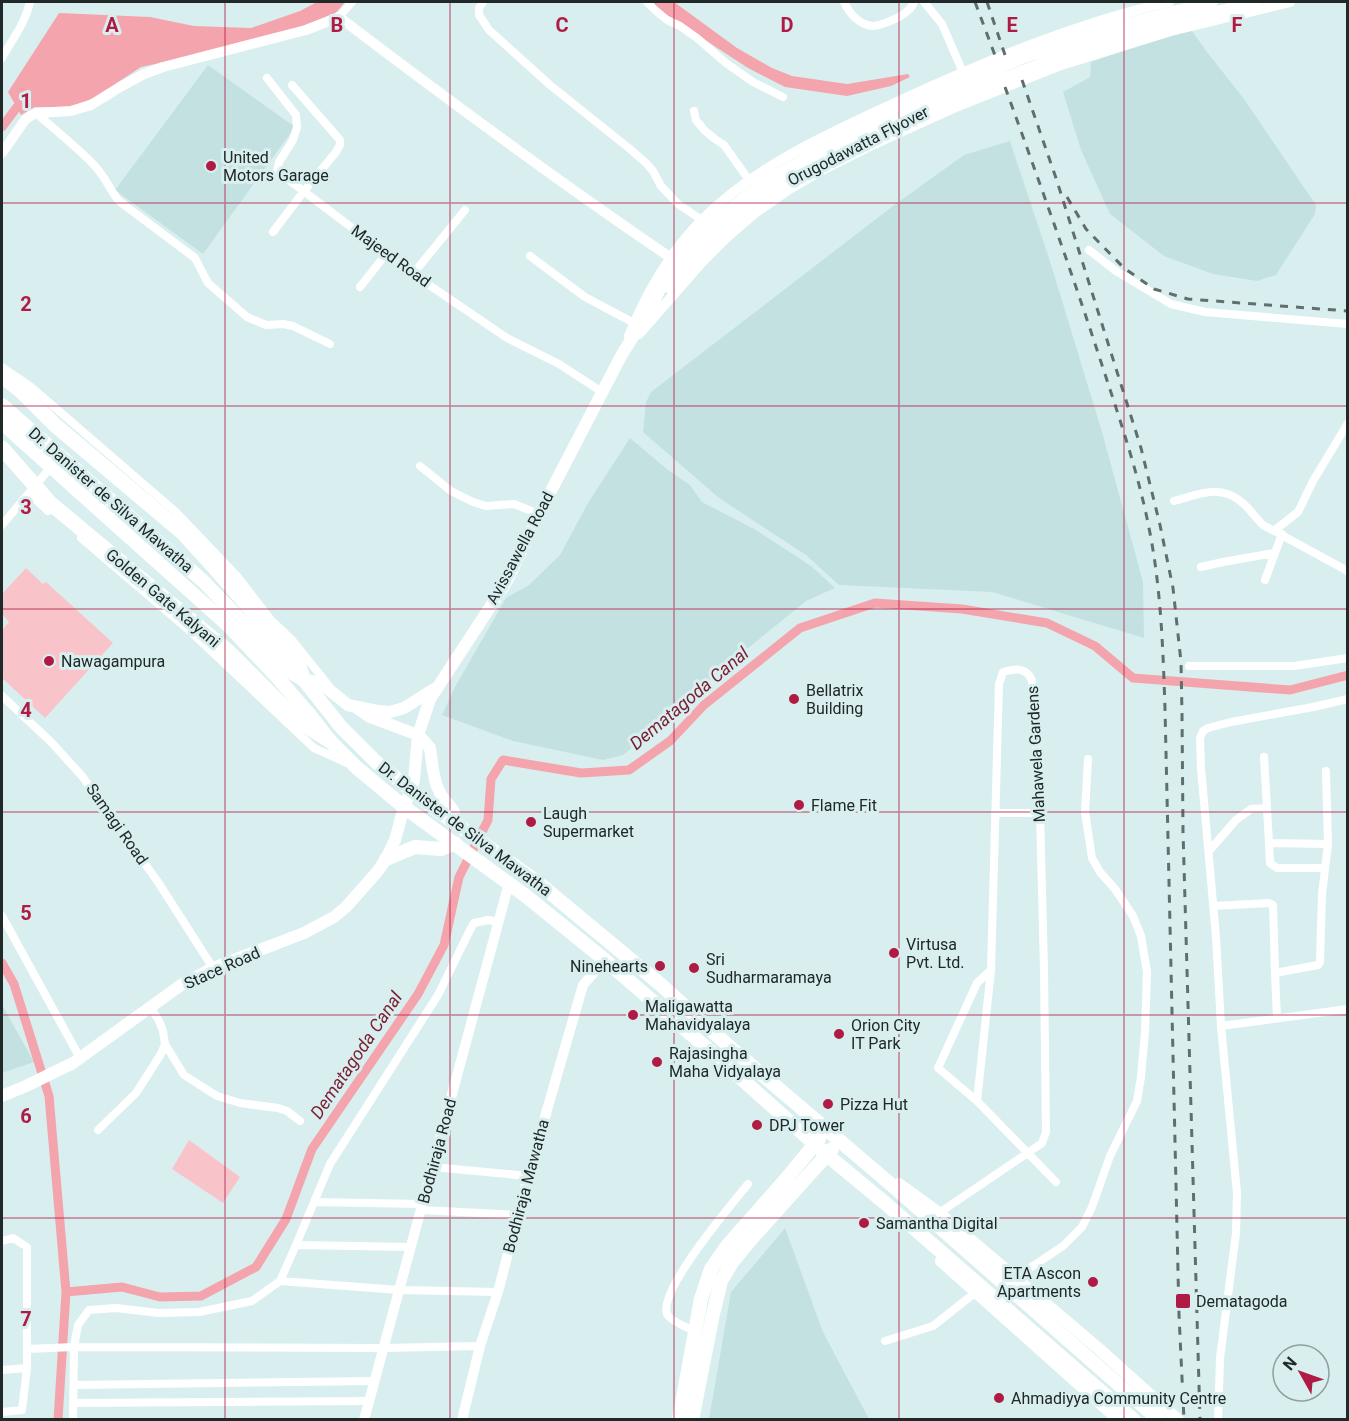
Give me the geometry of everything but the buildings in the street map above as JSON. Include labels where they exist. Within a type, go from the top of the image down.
[{"type":"highway","points":[[2,376],[20,390],[55,425],[183,533],[299,666],[303,679]]},
{"type":"highway","name":"Dr. Danister de Silva Mawatha","points":[[2,405],[203,581],[292,673],[303,679],[353,740],[376,762],[536,881],[660,984],[1159,1419]]},
{"type":"highway","name":"Dr. Danister de Silva Mawatha","points":[[2,423],[229,626],[297,699],[330,741],[356,767],[404,807],[486,865],[605,960],[1134,1419]]},
{"type":"highway","name":"Golden Gate Kalyani","points":[[2,448],[50,503],[229,652],[297,720],[330,741]]},
{"type":"highway","points":[[386,859],[415,847],[441,849],[457,844]]},
{"type":"highway","points":[[679,1419],[705,1282],[714,1263],[735,1235],[787,1178],[826,1130]]},
{"type":"highway","points":[[692,1419],[721,1281],[733,1261],[748,1243],[839,1141]]},
{"type":"main road","name":"Orugodawatta Flyover","points":[[649,311],[662,285],[690,248],[718,219],[765,182],[840,139],[944,90],[1027,56],[1116,27],[1212,2]]},
{"type":"main road","name":"Orugodawatta Flyover","points":[[649,311],[695,258],[746,209],[803,172],[845,150],[949,100],[1090,45],[1256,2]]},
{"type":"main road","name":"Avissawella Road","points":[[404,807],[414,780],[418,735],[428,705],[507,581],[602,392],[649,311]]},
{"type":"main road","points":[[303,679],[317,682],[348,705],[390,712],[417,700],[439,685]]},
{"type":"main road","points":[[357,708],[370,717],[418,735],[430,748],[436,784],[463,828]]},
{"type":"main road","name":"Stace Road","points":[[2,1096],[68,1066],[182,985],[213,968],[304,933],[334,917],[359,893],[386,859],[397,834],[404,807]]},
{"type":"main road","points":[[851,1151],[939,1213],[1178,1419]]},
{"type":"main road","points":[[844,1169],[880,1205],[1119,1419]]},
{"type":"main road","points":[[1071,1377],[1085,1379],[1091,1377],[1097,1368],[1099,1349]]},
{"type":"street","points":[[2,58],[21,27],[30,2]]},
{"type":"street","points":[[2,153],[25,120],[36,113],[71,111],[91,105],[144,74],[163,67],[306,30],[339,17],[352,2]]},
{"type":"street","points":[[483,2],[479,8],[479,15],[489,30],[550,85],[630,149],[653,171],[661,186],[678,204],[702,220]]},
{"type":"street","points":[[647,2],[667,20],[697,38],[753,82],[783,97]]},
{"type":"street","points":[[844,2],[849,12],[860,21],[874,26],[904,14],[914,2]]},
{"type":"street","points":[[924,2],[942,24],[975,99]]},
{"type":"street","points":[[621,356],[647,296],[671,258],[702,220],[749,180],[829,134],[964,73],[1049,37],[1138,9],[1169,2]]},
{"type":"street","points":[[621,356],[702,262],[726,238],[755,213],[822,170],[909,127],[1058,66],[1171,31],[1290,2]]},
{"type":"street","points":[[339,17],[449,101],[611,218],[671,258]]},
{"type":"street","points":[[1049,37],[1058,66]]},
{"type":"street","name":"Majeed Road","points":[[267,78],[296,115],[297,128],[293,140],[279,162],[277,171],[413,274],[507,338],[559,364],[602,392]]},
{"type":"street","points":[[273,232],[336,152],[340,140],[292,85]]},
{"type":"street","points":[[694,111],[696,120],[714,139],[724,145],[749,180]]},
{"type":"street","points":[[36,113],[96,166],[119,201],[195,258],[208,283],[247,317],[266,325],[293,326],[330,344]]},
{"type":"street","points":[[413,274],[465,210]]},
{"type":"street","points":[[1089,250],[1116,271],[1171,304],[1205,312],[1347,324]]},
{"type":"street","points":[[360,287],[387,254]]},
{"type":"street","points":[[530,256],[585,297],[634,323]]},
{"type":"street","points":[[2,367],[30,386],[176,512],[237,576],[271,620],[292,640],[339,698]]},
{"type":"street","points":[[1265,580],[1279,532],[1298,512],[1313,481],[1347,423]]},
{"type":"street","points":[[420,466],[451,491],[473,502],[486,507],[514,504],[539,514]]},
{"type":"street","points":[[2,525],[51,467]]},
{"type":"street","points":[[1174,501],[1206,492],[1219,491],[1229,494],[1244,505],[1263,525],[1346,569]]},
{"type":"street","points":[[29,493],[191,632],[314,748],[356,767]]},
{"type":"street","points":[[1201,567],[1274,553]]},
{"type":"street","points":[[1189,666],[1294,666],[1347,658]]},
{"type":"street","name":"Mahawela Gardens","points":[[939,1213],[1042,1143],[1046,1132],[1040,813],[1032,681],[1030,674],[1022,669],[1003,672],[999,684],[991,970],[976,1101]]},
{"type":"street","name":"Samagi Road","points":[[2,696],[51,742],[82,776],[158,882],[213,968]]},
{"type":"street","points":[[1218,1419],[1220,1358],[1236,1233],[1237,1193],[1221,1026],[1200,738],[1203,731],[1208,728],[1347,699]]},
{"type":"street","points":[[1264,757],[1270,863],[1277,868],[1324,868]]},
{"type":"street","points":[[1015,1278],[1063,1246],[1082,1227],[1092,1207],[1110,1156],[1137,1101],[1141,1077],[1145,1032],[1146,972],[1141,936],[1133,916],[1092,858],[1084,812],[1088,759]]},
{"type":"street","points":[[1275,973],[1318,965],[1320,962],[1322,894],[1328,844],[1326,771]]},
{"type":"street","points":[[1209,851],[1236,820],[1251,809],[1267,808]]},
{"type":"street","points":[[995,813],[1040,813]]},
{"type":"street","points":[[1269,843],[1328,844]]},
{"type":"street","name":"Bodhiraja Road","points":[[364,1419],[509,883]]},
{"type":"street","points":[[1214,906],[1269,903],[1273,905],[1277,1018]]},
{"type":"street","points":[[2,916],[80,1058]]},
{"type":"street","points":[[73,1419],[74,1347],[78,1325],[90,1311],[116,1308],[159,1313],[199,1312],[252,1301],[280,1281],[330,1164],[438,995],[474,922],[488,920],[499,922]]},
{"type":"street","name":"Bodhiraja Mawatha","points":[[462,1419],[480,1346],[498,1292],[528,1176],[583,985],[605,960]]},
{"type":"street","points":[[991,970],[977,983],[938,1068],[976,1101],[1056,1182]]},
{"type":"street","points":[[151,1008],[163,1031],[165,1044],[184,1075],[217,1096],[240,1103],[278,1108],[300,1120]]},
{"type":"street","points":[[1221,1026],[1347,1009]]},
{"type":"street","points":[[98,1130],[136,1093],[165,1044]]},
{"type":"street","points":[[432,1167],[528,1176]]},
{"type":"street","points":[[695,1331],[670,1318],[667,1314],[667,1299],[690,1257],[748,1184]]},
{"type":"street","points":[[314,1202],[422,1207],[518,1215]]},
{"type":"street","points":[[2,1241],[13,1239],[27,1247],[27,1368],[22,1410],[2,1412]]},
{"type":"street","points":[[296,1245],[411,1246]]},
{"type":"street","points":[[280,1281],[399,1290],[498,1292]]},
{"type":"street","points":[[885,1341],[933,1326],[976,1292]]},
{"type":"street","points":[[27,1350],[74,1347],[480,1346]]},
{"type":"street","points":[[2,1370],[27,1368]]},
{"type":"street","points":[[74,1385],[374,1381]]},
{"type":"street","points":[[73,1402],[369,1401]]},
{"type":"shaded area","points":[[317,2],[345,2],[334,15],[253,43],[141,67],[94,98],[69,107],[35,107],[21,115],[8,92],[59,13],[150,17],[194,26],[251,28],[300,11]]},
{"type":"shaded area","points":[[652,2],[674,2],[737,48],[772,68],[792,76],[847,84],[908,74],[910,77],[891,86],[847,96],[785,87],[748,68],[664,13]]},
{"type":"shaded area","points":[[1190,28],[1244,99],[1316,205],[1315,214],[1276,275],[1257,281],[1213,274],[1164,256],[1110,214],[1081,150],[1063,92],[1090,77],[1091,62]]},
{"type":"shaded area","points":[[208,65],[295,127],[203,254],[115,190]]},
{"type":"shaded area","points":[[1010,141],[1049,258],[1102,432],[1143,582],[1144,638],[992,592],[839,585],[806,555],[719,498],[643,432],[646,402],[651,392],[893,206],[964,155]]},
{"type":"shaded area","points":[[630,438],[690,485],[702,502],[756,530],[811,566],[835,588],[806,601],[720,671],[623,755],[603,760],[513,741],[442,715],[455,687],[506,598],[529,585],[560,555],[588,503]]},
{"type":"shaded area","name":"Nawagampura","points":[[26,568],[43,584],[46,582],[113,643],[45,718],[2,678],[2,630],[9,622],[2,614],[2,594]]},
{"type":"shaded area","points":[[2,1005],[34,1062],[2,1073]]},
{"type":"shaded area","points":[[189,1140],[240,1177],[223,1203],[172,1169]]},
{"type":"shaded area","points":[[785,1228],[823,1332],[869,1419],[709,1419],[731,1292]]},
{"type":"waterway","points":[[2,127],[17,107]]},
{"type":"waterway","name":"Dematagoda Canal","points":[[66,1292],[122,1287],[160,1297],[201,1296],[256,1267],[286,1219],[312,1149],[418,994],[444,945],[459,877],[488,820],[491,779],[503,760],[581,773],[629,770],[670,741],[704,705],[800,628],[875,603],[962,609],[1047,623],[1095,646],[1133,678],[1290,690],[1348,675]]},
{"type":"waterway","points":[[2,963],[14,984],[49,1096],[66,1292],[58,1420]]},
{"type":"railway","points":[[975,2],[996,58]]},
{"type":"railway","points":[[987,2],[1005,55]]},
{"type":"railway","points":[[1022,80],[1056,178],[1141,448],[1173,588],[1181,662],[1183,831],[1200,1420]]},
{"type":"railway","points":[[1005,87],[1090,328],[1121,424],[1145,507],[1153,550],[1159,595],[1165,709],[1179,1315],[1184,1420]]},
{"type":"railway","points":[[1067,197],[1086,229],[1124,268],[1154,289],[1188,299],[1348,311]]},
{"type":"place","name":"United Motors Garage","points":[[211,166]]},
{"type":"place","name":"Nawagampura","points":[[49,661]]},
{"type":"place","name":"Bellatrix Building","points":[[794,699]]},
{"type":"place","name":"Flame Fit","points":[[799,805]]},
{"type":"place","name":"Laugh Supermarket","points":[[531,822]]},
{"type":"place","name":"Virtusa Pvt. Ltd.","points":[[894,953]]},
{"type":"place","name":"Ninehearts","points":[[660,966]]},
{"type":"place","name":"Sri Sudharmaramaya","points":[[694,968]]},
{"type":"place","name":"Maligawatta Mahavidyalaya","points":[[633,1015]]},
{"type":"place","name":"Orion City IT Park","points":[[839,1034]]},
{"type":"place","name":"Rajasingha Maha Vidyalaya","points":[[657,1062]]},
{"type":"place","name":"Pizza Hut","points":[[828,1104]]},
{"type":"place","name":"DPJ Tower","points":[[757,1125]]},
{"type":"place","name":"Samantha Digital","points":[[864,1223]]},
{"type":"place","name":"ETA Ascon Apartments","points":[[1093,1282]]},
{"type":"place","name":"Dematagoda","points":[[1183,1301]]},
{"type":"place","name":"Ahmadiyya Community Centre","points":[[999,1398]]}]
